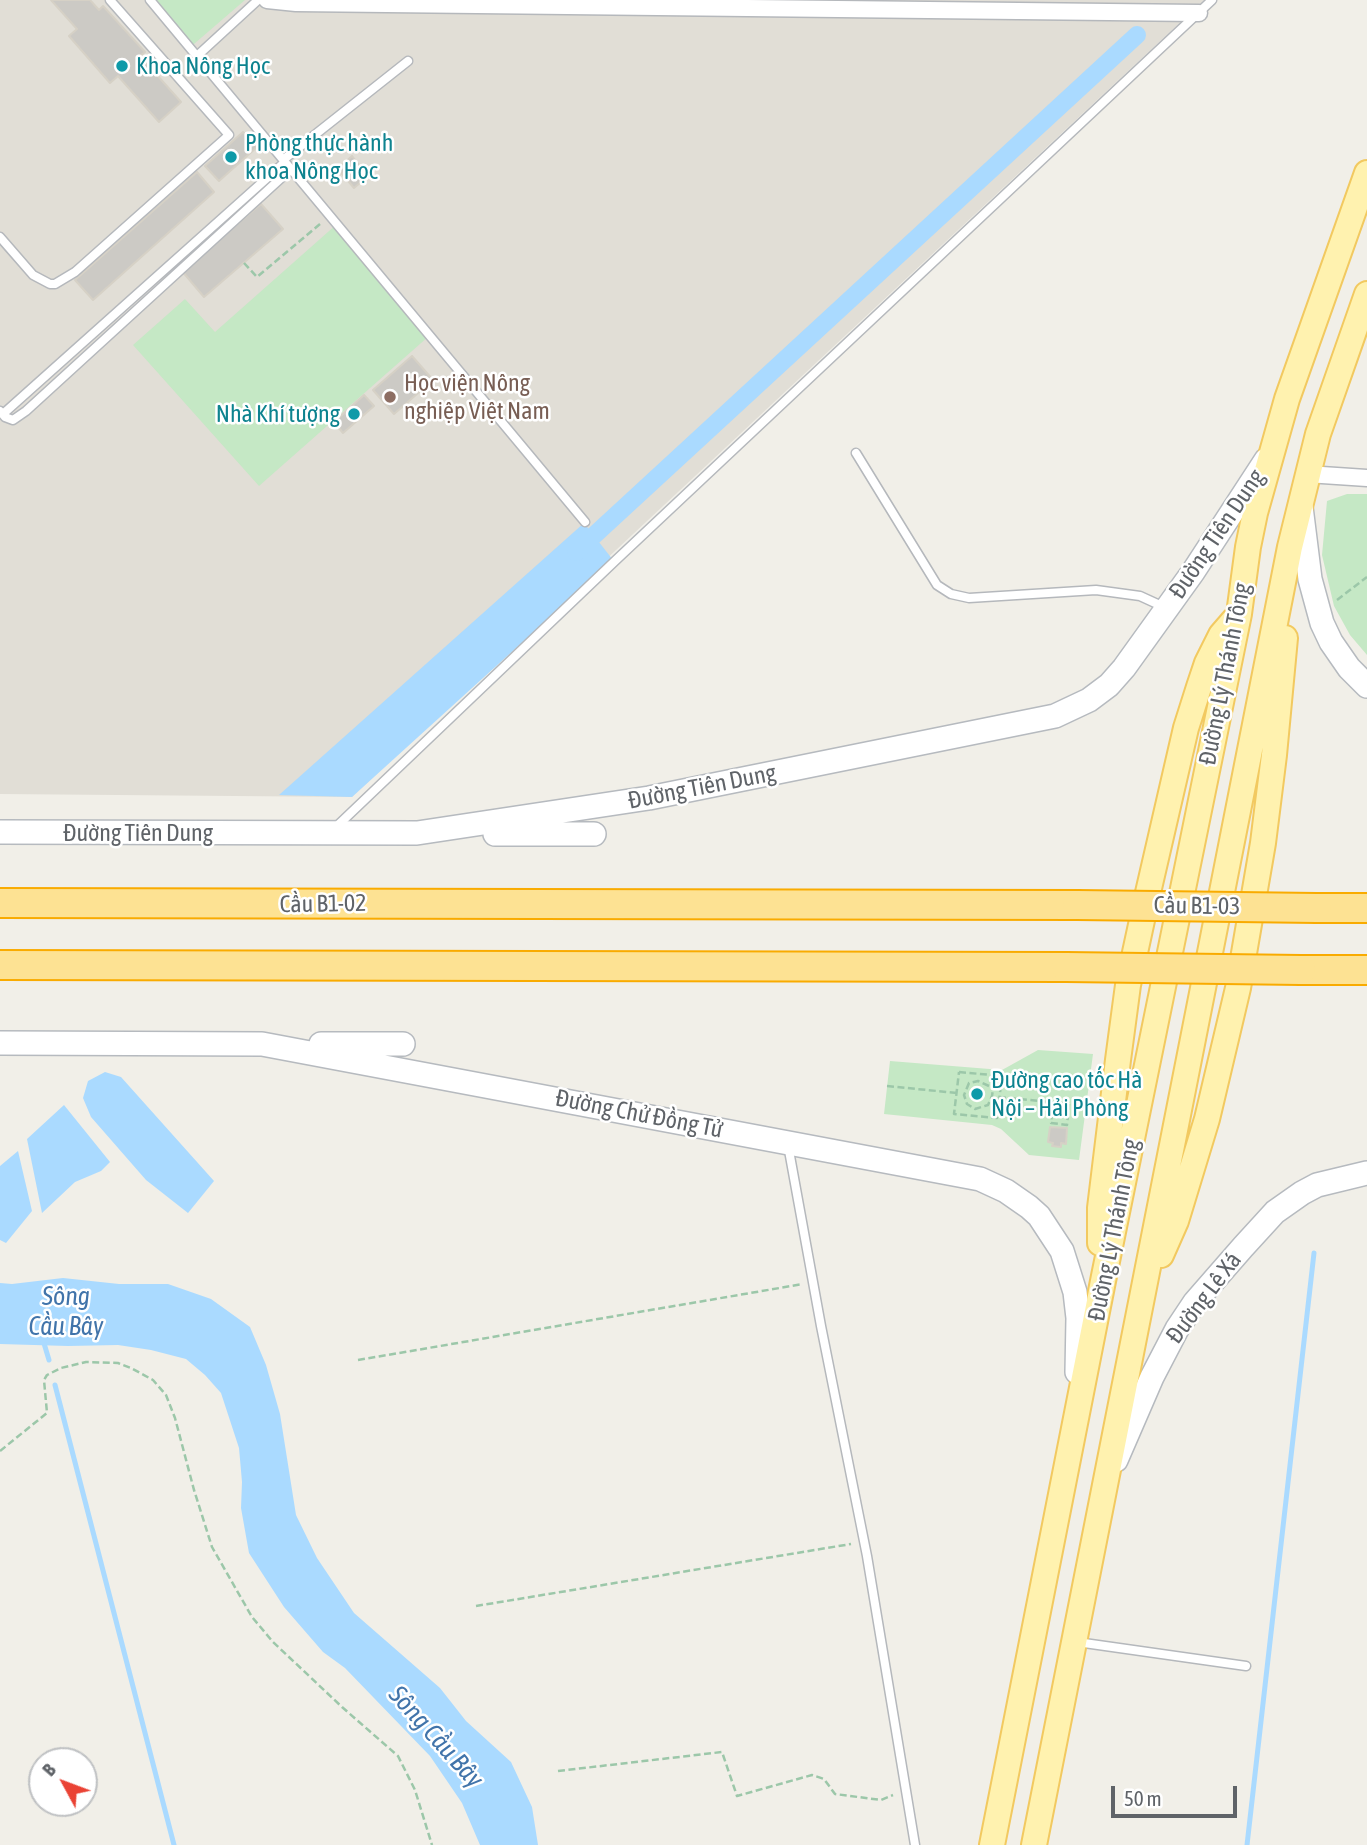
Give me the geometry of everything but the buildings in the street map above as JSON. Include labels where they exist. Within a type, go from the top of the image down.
[{"type":"highway","name":"Cầu B1-02","points":[[0,903],[1077,905]]},
{"type":"highway","name":"Cầu B1-03","points":[[1077,905],[1367,908]]},
{"type":"highway","points":[[0,965],[1367,970]]},
{"type":"main road","name":"Đường Lý Thánh Tông","points":[[992,1845],[1104,1276],[1239,614],[1248,547],[1270,454],[1287,399],[1367,173]]},
{"type":"main road","name":"Đường Lý Thánh Tông","points":[[1034,1845],[1300,501],[1329,399],[1367,294]]},
{"type":"main road","name":"Đường Tiên Dung","points":[[0,832],[417,834],[649,798],[1055,716],[1089,700],[1109,685],[1167,608],[1270,454]]},
{"type":"main road","points":[[1300,501],[1310,579],[1322,623],[1349,668],[1367,686]]},
{"type":"main road","points":[[1144,1287],[1176,1221],[1210,1106],[1238,988],[1263,843],[1274,755],[1285,640],[1281,592]]},
{"type":"main road","points":[[1104,1276],[1099,1231],[1100,1208],[1128,985],[1186,728],[1207,663],[1221,635],[1239,614]]},
{"type":"main road","points":[[417,834],[594,834]]},
{"type":"main road","name":"Đường Chử Đồng Tử","points":[[0,1043],[262,1044],[980,1179],[1012,1195],[1039,1216],[1062,1251],[1075,1292],[1079,1347],[1073,1435]]},
{"type":"main road","points":[[262,1044],[403,1044]]},
{"type":"main road","name":"Đường Lê Xá","points":[[1105,1486],[1164,1353],[1195,1302],[1253,1235],[1287,1202],[1317,1185],[1367,1173]]},
{"type":"main road","points":[[1033,1635],[1074,1642]]},
{"type":"street","points":[[267,0],[296,3],[1199,13]]},
{"type":"street","points":[[1307,474],[1367,478]]},
{"type":"lane","points":[[0,237],[33,275],[50,284],[62,281],[229,135],[110,0]]},
{"type":"lane","points":[[150,0],[585,522]]},
{"type":"lane","points":[[197,56],[258,0]]},
{"type":"lane","points":[[330,833],[616,560],[1212,0]]},
{"type":"lane","points":[[286,164],[26,411],[13,420],[1,412],[286,164],[408,61]]},
{"type":"lane","points":[[856,453],[937,584],[951,594],[969,598],[1096,590],[1140,596],[1167,608]]},
{"type":"lane","points":[[788,1142],[813,1283],[865,1542],[915,1845]]},
{"type":"lane","points":[[1074,1642],[1246,1666]]},
{"type":"path","points":[[244,263],[257,277],[330,216]]},
{"type":"path","points":[[1331,603],[1367,577]]},
{"type":"path","points":[[959,1072],[1002,1076],[997,1118],[954,1114],[957,1093],[959,1072]]},
{"type":"path","points":[[989,1086],[978,1080],[969,1083],[964,1096],[967,1104],[975,1109],[988,1105],[995,1075]]},
{"type":"path","points":[[887,1086],[957,1093]]},
{"type":"path","points":[[999,1097],[1086,1106]]},
{"type":"path","points":[[1053,1102],[1051,1123],[1067,1125],[1069,1104]]},
{"type":"path","points":[[358,1360],[813,1283]]},
{"type":"path","points":[[0,1451],[47,1413],[44,1380],[47,1375],[61,1368],[86,1362],[118,1363],[153,1380],[166,1395],[175,1419],[212,1547],[252,1617],[273,1642],[398,1756],[415,1790],[432,1845]]},
{"type":"path","points":[[476,1606],[865,1542]]},
{"type":"path","points":[[558,1771],[722,1752],[737,1796],[812,1775],[824,1779],[835,1794],[881,1800],[906,1789]]},
{"type":"shaded area","name":"Học viện Nông nghiệp Việt Nam","points":[[0,0],[1204,0],[352,797],[0,794]]},
{"type":"green space","points":[[147,0],[245,0],[187,50]]},
{"type":"green space","points":[[337,224],[429,336],[259,486],[133,345],[185,299],[215,332]]},
{"type":"green space","points":[[1347,494],[1367,494],[1367,655],[1350,635],[1334,606],[1322,555],[1327,501]]},
{"type":"green space","points":[[1038,1050],[1093,1054],[1079,1160],[1029,1155],[1001,1129],[992,1125],[884,1114],[890,1061],[1002,1070]]},
{"type":"water","points":[[584,523],[613,560],[352,797],[279,795]]},
{"type":"water","points":[[105,1072],[121,1077],[214,1181],[188,1213],[146,1180],[91,1117],[83,1098],[88,1081]]},
{"type":"water","points":[[64,1105],[110,1162],[101,1171],[75,1182],[42,1213],[27,1139]]},
{"type":"water","points":[[18,1151],[32,1211],[6,1243],[0,1240],[0,1166]]},
{"type":"water","name":"Sông Cầu Bây","points":[[63,1278],[119,1284],[168,1284],[211,1299],[250,1327],[266,1365],[280,1414],[296,1515],[317,1558],[354,1613],[440,1688],[466,1721],[511,1762],[532,1807],[538,1845],[480,1845],[462,1803],[430,1756],[345,1668],[323,1652],[284,1607],[249,1553],[241,1508],[239,1448],[221,1393],[205,1375],[186,1359],[118,1345],[0,1344],[0,1283]]},
{"type":"waterway","points":[[576,552],[1137,35]]},
{"type":"waterway","points":[[1247,1845],[1314,1253]]},
{"type":"waterway","points":[[43,1340],[49,1360]]},
{"type":"waterway","points":[[55,1385],[174,1845]]},
{"type":"place","name":"Khoa Nông Học","points":[[122,66]]},
{"type":"place","name":"Phòng thực hành khoa Nông Học","points":[[231,157]]},
{"type":"place","name":"Học viện Nông nghiệp Việt Nam","points":[[390,397]]},
{"type":"place","name":"Nhà Khí tượng","points":[[354,414]]},
{"type":"place","name":"Đường cao tốc Hà Nội – Hải Phòng","points":[[977,1094]]}]
